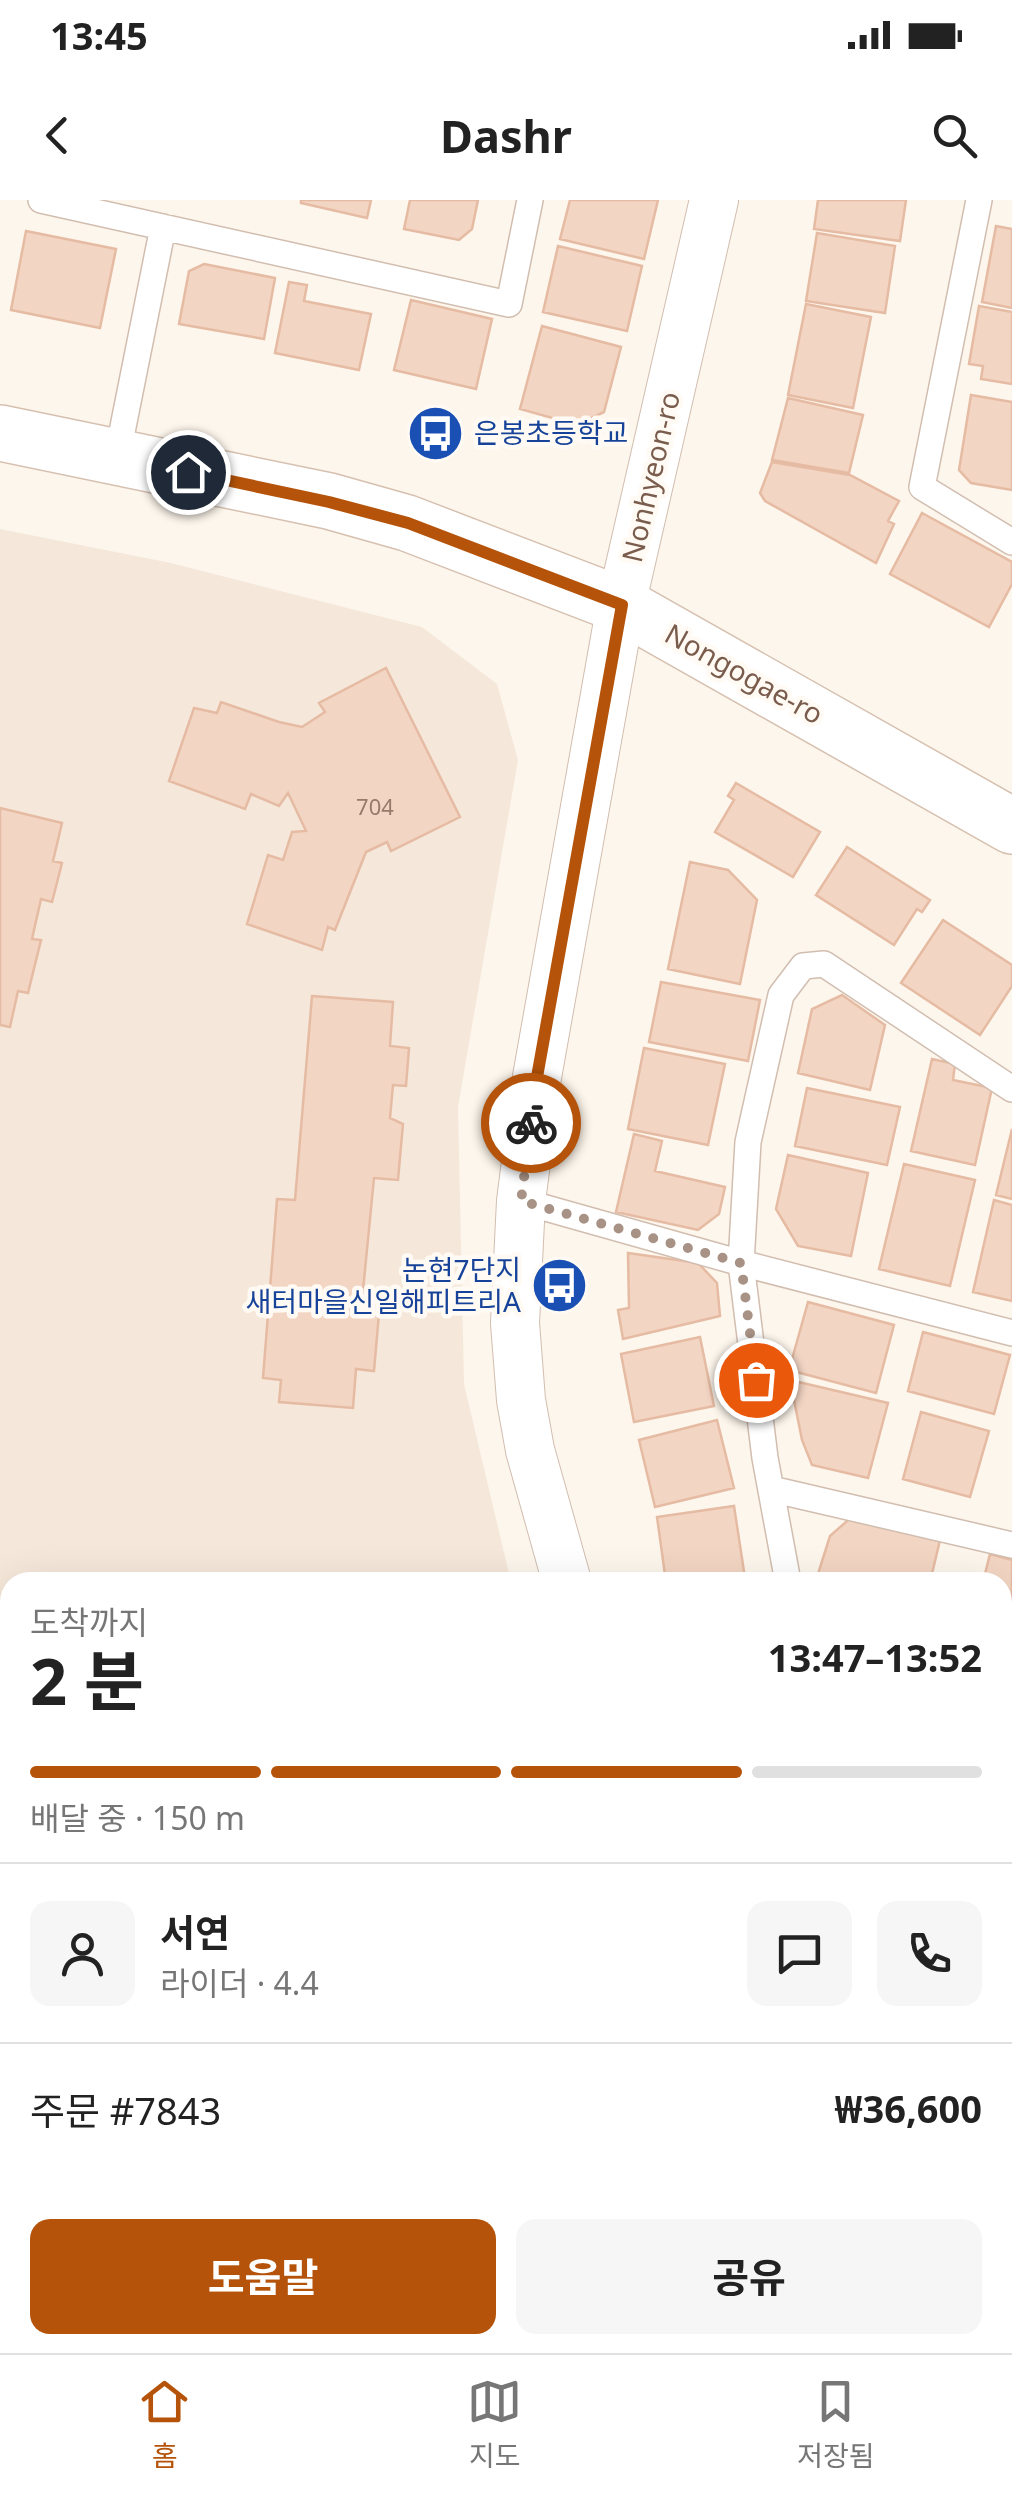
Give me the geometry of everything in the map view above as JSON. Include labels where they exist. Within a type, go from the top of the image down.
[{"type":"main road","name":"Nongogae-ro","points":[[0,432],[329,502],[408,523],[622,605],[1012,826]]},
{"type":"street","name":"Nonhyeon-ro","points":[[564,1572],[530,1450],[521,1400],[515,1323],[521,1201],[537,1077],[622,605],[714,200]]},
{"type":"lane","points":[[41,200],[510,304],[530,200]]},
{"type":"lane","points":[[980,200],[922,486],[1012,542]]},
{"type":"lane","points":[[117,457],[163,227]]},
{"type":"lane","points":[[786,1572],[771,1489],[741,1263],[748,1142],[781,994],[802,966],[824,964],[1012,1089]]},
{"type":"lane","points":[[521,1201],[741,1263],[1012,1332]]},
{"type":"lane","points":[[771,1489],[1012,1545]]},
{"type":"shaded area","points":[[0,529],[171,563],[422,627],[497,684],[518,760],[458,1107],[464,1384],[509,1572],[0,1572]]},
{"type":"building","points":[[301,200],[371,200],[367,218]]},
{"type":"building","points":[[410,200],[478,200],[472,229],[459,240],[404,229]]},
{"type":"building","points":[[570,200],[658,200],[644,259],[560,239]]},
{"type":"building","points":[[818,200],[906,200],[900,241],[814,229]]},
{"type":"building","points":[[996,226],[1012,229],[1012,308],[982,302]]},
{"type":"building","points":[[26,231],[116,249],[100,328],[11,310]]},
{"type":"building","points":[[817,233],[895,246],[885,313],[806,301]]},
{"type":"building","points":[[558,246],[642,266],[627,331],[543,312]]},
{"type":"building","points":[[204,264],[275,278],[264,339],[179,324],[189,271]]},
{"type":"building","points":[[289,282],[307,285],[304,301],[371,314],[359,370],[275,353]]},
{"type":"building","points":[[411,300],[492,319],[476,389],[394,370]]},
{"type":"building","points":[[806,304],[871,317],[853,408],[788,395]]},
{"type":"building","points":[[979,306],[1012,312],[1012,384],[981,379],[983,366],[969,364]]},
{"type":"building","points":[[542,326],[621,347],[604,412],[577,425],[520,409]]},
{"type":"building","points":[[971,395],[1012,402],[1012,490],[971,483],[959,470]]},
{"type":"building","points":[[788,398],[863,415],[849,473],[772,460]]},
{"type":"building","points":[[772,462],[850,475],[899,501],[888,521],[894,524],[876,563],[765,501],[760,493]]},
{"type":"building","points":[[922,513],[1012,562],[1012,584],[989,627],[890,574]]},
{"type":"building","points":[[386,668],[460,817],[391,851],[387,842],[366,852],[335,930],[328,927],[322,950],[247,924],[268,855],[283,860],[292,832],[306,831],[288,793],[279,806],[251,794],[245,809],[169,781],[194,708],[217,713],[221,702],[302,727],[325,712],[319,703]]},
{"type":"building","points":[[736,783],[820,832],[793,877],[715,832],[734,800],[728,796]]},
{"type":"building","points":[[0,808],[62,823],[53,861],[62,863],[52,902],[41,899],[32,939],[41,940],[28,993],[18,991],[10,1027],[0,1025]]},
{"type":"building","points":[[847,847],[930,900],[922,912],[917,909],[894,945],[816,895]]},
{"type":"building","points":[[690,862],[728,870],[757,900],[740,984],[668,969]]},
{"type":"building","points":[[943,920],[1012,965],[1012,986],[980,1035],[901,983]]},
{"type":"building","points":[[661,982],[760,1000],[748,1061],[649,1042]]},
{"type":"building","points":[[842,995],[885,1025],[870,1090],[798,1073],[812,1009]]},
{"type":"building","points":[[312,996],[393,1002],[390,1046],[409,1048],[406,1086],[393,1085],[390,1118],[403,1124],[398,1180],[374,1178],[361,1311],[379,1313],[374,1371],[356,1369],[353,1408],[279,1402],[281,1380],[263,1378],[277,1199],[295,1200]]},
{"type":"building","points":[[644,1048],[725,1064],[708,1145],[628,1129]]},
{"type":"building","points":[[932,1059],[955,1064],[953,1080],[992,1088],[975,1165],[911,1151]]},
{"type":"building","points":[[807,1088],[900,1107],[887,1165],[795,1146]]},
{"type":"building","points":[[1012,1129],[1012,1199],[996,1195]]},
{"type":"building","points":[[634,1134],[662,1141],[655,1171],[725,1187],[719,1214],[698,1230],[616,1212]]},
{"type":"building","points":[[788,1155],[868,1173],[851,1256],[798,1246],[776,1209]]},
{"type":"building","points":[[904,1164],[975,1180],[950,1286],[879,1269]]},
{"type":"building","points":[[994,1200],[1012,1205],[1012,1301],[973,1292]]},
{"type":"building","points":[[628,1253],[698,1263],[717,1283],[720,1316],[623,1339],[618,1310],[629,1308]]},
{"type":"building","points":[[808,1302],[894,1325],[876,1393],[789,1370]]},
{"type":"building","points":[[923,1332],[1010,1355],[994,1414],[908,1391]]},
{"type":"building","points":[[700,1337],[714,1406],[634,1422],[621,1354]]},
{"type":"building","points":[[790,1380],[888,1403],[868,1478],[812,1465],[802,1440]]},
{"type":"building","points":[[921,1412],[989,1431],[970,1497],[903,1479]]},
{"type":"building","points":[[717,1420],[734,1488],[655,1507],[639,1440]]},
{"type":"building","points":[[734,1506],[744,1572],[665,1572],[657,1517]]},
{"type":"building","points":[[855,1514],[941,1536],[932,1572],[819,1572],[830,1536]]},
{"type":"building","points":[[990,1554],[1012,1560],[1012,1572],[986,1572]]},
{"type":"way so far","points":[[531,1123],[521,1201],[741,1263],[756,1380]]},
{"type":"place","name":"은봉초등학교","points":[[435,433]]},
{"type":"place","name":"논현7단지 새터마을신일해피트리A","points":[[560,1286]]},
{"type":"route","points":[[188,472],[408,523],[622,605],[531,1123]]}]
